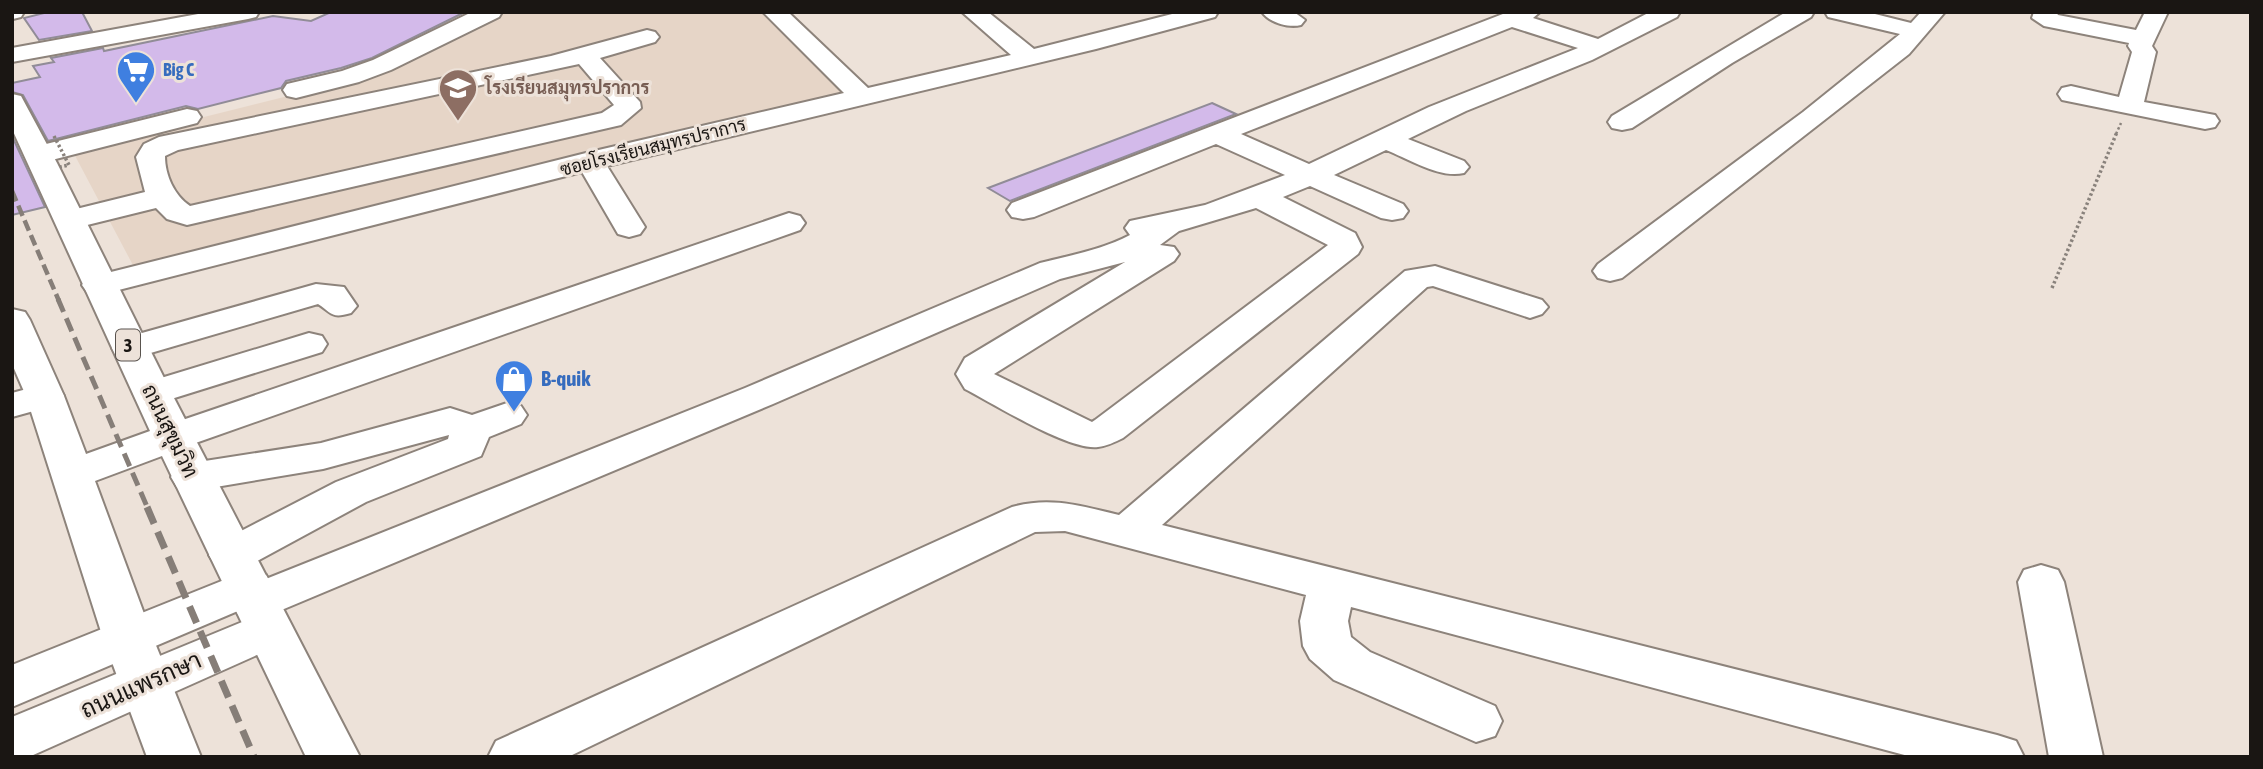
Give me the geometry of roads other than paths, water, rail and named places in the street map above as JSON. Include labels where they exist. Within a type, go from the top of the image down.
[{"type":"main road","points":[[177,24],[187,19],[223,12]]},
{"type":"main road","points":[[12,55],[247,12]]},
{"type":"main road","points":[[51,152],[350,77],[382,65],[491,12]]},
{"type":"main road","points":[[774,12],[862,96]]},
{"type":"main road","points":[[973,12],[1029,57]]},
{"type":"main road","points":[[251,593],[759,396],[1052,270],[1091,264],[1142,244],[1180,221],[1256,196],[1310,174],[1384,139],[1599,47],[1669,12]]},
{"type":"main road","points":[[1622,122],[1723,58],[1803,12]]},
{"type":"main road","points":[[1836,12],[1925,22]]},
{"type":"main road","points":[[2045,12],[2043,16],[2052,21],[2145,39]]},
{"type":"main road","points":[[2129,107],[2144,52],[2140,47],[2157,12]]},
{"type":"main road","name":"ซอยโรงเรียนสมุทรปราการ","points":[[99,285],[590,161],[1029,57],[1191,14]]},
{"type":"main road","points":[[1023,210],[1521,16],[1599,47]]},
{"type":"main road","points":[[12,37],[93,18]]},
{"type":"main road","points":[[1610,271],[1813,118],[1900,49],[1925,22]]},
{"type":"main road","points":[[584,56],[627,102],[628,108],[611,119],[187,216],[177,213],[160,192],[150,157],[154,150],[169,143],[584,56],[648,37]]},
{"type":"main road","points":[[2071,94],[2205,121]]},
{"type":"main road","name":"ถนนสุขุมวิท","points":[[12,102],[51,152],[69,214],[99,285],[333,757]]},
{"type":"main road","points":[[1216,134],[1392,211]]},
{"type":"main road","points":[[1384,139],[1454,167]]},
{"type":"main road","points":[[590,161],[629,228]]},
{"type":"main road","points":[[69,214],[160,192]]},
{"type":"main road","points":[[1180,221],[1165,252],[978,366],[975,374],[979,381],[1084,435],[1097,435],[1109,429],[1346,247],[1344,240],[1256,196]]},
{"type":"main road","points":[[70,475],[789,223]]},
{"type":"main road","points":[[1128,531],[1417,278],[1436,276],[1530,307]]},
{"type":"main road","points":[[130,348],[316,294],[332,295],[338,306]]},
{"type":"main road","points":[[12,320],[29,401],[70,475],[174,757]]},
{"type":"main road","points":[[152,393],[309,344]]},
{"type":"main road","points":[[192,477],[323,456],[450,420],[489,423],[466,447],[351,492],[251,593]]},
{"type":"main road","points":[[514,757],[1028,517],[1065,516],[1332,583],[1885,742],[1997,757]]},
{"type":"main road","points":[[2041,582],[2076,757]]},
{"type":"main road","points":[[1332,583],[1324,621],[1328,646],[1352,666],[1476,721]]},
{"type":"main road","name":"ถนนแพรกษา","points":[[14,741],[137,660],[251,593]]},
{"type":"main road","name":"ถนนแพรกษา","points":[[12,687],[137,660]]},
{"type":"railway","points":[[12,191],[59,301]]},
{"type":"railway","points":[[58,299],[148,509]]},
{"type":"railway","points":[[147,507],[254,757]]},
{"type":"place","name":"Big C","points":[[136,104]]},
{"type":"place","name":"โรงเรียนสมุทรปราการ","points":[[458,122]]},
{"type":"place","name":"B-quik","points":[[514,413]]}]
